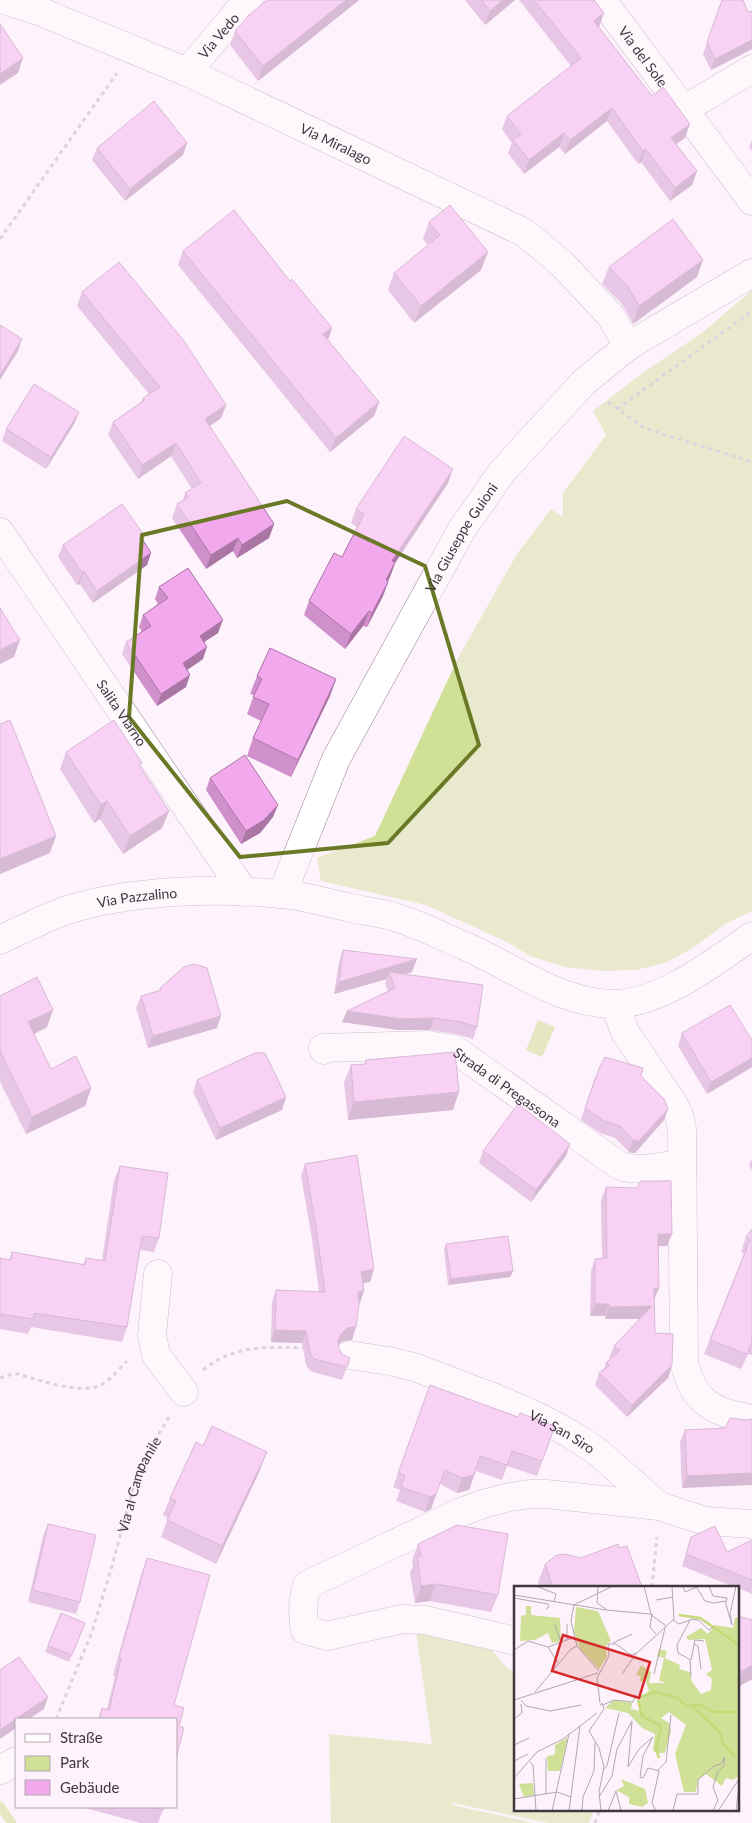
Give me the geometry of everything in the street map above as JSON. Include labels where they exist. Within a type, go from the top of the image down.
[{"type":"street","name":"Via Miralago","points":[[4,0],[44,12],[187,72],[525,233],[562,264],[610,316],[628,346]]},
{"type":"street","name":"Via Vedo","points":[[187,72],[248,0]]},
{"type":"street","name":"Via del Sole","points":[[605,1],[682,110],[752,201]]},
{"type":"street","points":[[682,110],[752,69]]},
{"type":"street","name":"Via Giuseppe Guioni","points":[[282,894],[336,759],[462,529],[502,472],[583,383],[628,346],[752,273]]},
{"type":"street","name":"Salita Viarno","points":[[0,532],[244,892]]},
{"type":"street","name":"Via Pazzalino","points":[[0,940],[43,920],[81,906],[140,896],[188,891],[282,894]]},
{"type":"street","points":[[282,894],[398,918],[468,947],[524,978],[565,994],[602,1003],[631,1002],[661,992],[703,969],[752,936]]},
{"type":"street","points":[[615,1004],[625,1032],[673,1103],[679,1116],[683,1144],[684,1361],[686,1374],[692,1387],[701,1399],[716,1409],[744,1417]]},
{"type":"street","name":"Strada di Pregassona","points":[[324,1050],[322,1048],[428,1045],[454,1049],[620,1166],[644,1170],[682,1163]]},
{"type":"street","points":[[158,1274],[152,1335],[156,1354],[184,1392]]},
{"type":"street","name":"Via San Siro","points":[[354,1356],[389,1361],[414,1368],[498,1399],[542,1418],[599,1453],[659,1506],[705,1520],[752,1524]]},
{"type":"street","points":[[514,1641],[425,1620],[402,1619],[327,1636],[305,1630],[302,1599],[306,1585],[486,1502],[510,1496],[546,1494],[659,1506]]},
{"type":"street","points":[[0,1770],[15,1762]]},
{"type":"path","points":[[0,239],[134,50]]},
{"type":"path","points":[[618,409],[752,311]]},
{"type":"path","points":[[583,383],[644,428],[752,462]]},
{"type":"path","name":"Via al Campanile","points":[[56,1718],[92,1632],[139,1467],[184,1392],[198,1374],[212,1362],[228,1354],[267,1347],[313,1349]]},
{"type":"path","points":[[0,1378],[18,1374],[60,1386],[92,1387],[99,1386],[107,1381],[128,1360],[133,1368]]},
{"type":"path","points":[[652,1586],[659,1506]]},
{"type":"path","points":[[595,1823],[600,1810]]},
{"type":"highlighted area","points":[[287,501],[425,566],[479,745],[388,843],[240,857],[129,717],[142,535]]},
{"type":"green space","points":[[752,290],[752,911],[725,924],[693,948],[665,963],[636,970],[603,971],[564,967],[530,956],[509,943],[426,905],[321,881],[317,858],[375,836],[458,658],[517,554],[551,509],[563,517],[563,493],[606,435],[593,411],[644,372],[703,332]]},
{"type":"green space","points":[[416,1631],[488,1646],[509,1670],[514,1671],[514,1810],[594,1810],[589,1823],[548,1823],[453,1803],[452,1805],[534,1823],[331,1823],[329,1734],[432,1744]]},
{"type":"shaded area","points":[[538,1020],[555,1027],[542,1057],[526,1050]]},
{"type":"building","points":[[267,0],[346,0],[263,66],[235,31],[249,15]]},
{"type":"building","points":[[481,0],[503,0],[490,11]]},
{"type":"building","points":[[534,0],[594,0],[604,13],[594,21],[652,96],[663,87],[690,124],[671,138],[697,171],[675,188],[646,149],[643,151],[612,108],[570,140],[564,133],[529,160],[513,140],[521,134],[507,116],[581,58]]},
{"type":"building","points":[[722,0],[743,0],[748,12],[752,11],[752,40],[715,59],[707,42]]},
{"type":"building","points":[[0,24],[23,58],[0,74]]},
{"type":"building","points":[[154,101],[187,143],[130,189],[97,148]]},
{"type":"building","points":[[450,205],[488,252],[421,306],[394,273],[440,235],[429,222]]},
{"type":"building","points":[[234,210],[290,281],[292,279],[332,328],[323,334],[379,402],[336,438],[183,251]]},
{"type":"building","points":[[673,219],[703,260],[639,306],[628,287],[609,267]]},
{"type":"building","points":[[119,262],[184,341],[226,405],[205,419],[274,524],[242,545],[238,538],[211,555],[177,504],[188,497],[185,493],[201,483],[176,443],[142,465],[113,422],[160,387],[82,292]]},
{"type":"building","points":[[0,325],[22,339],[0,375]]},
{"type":"building","points":[[34,384],[79,412],[51,457],[6,429]]},
{"type":"building","points":[[404,436],[453,469],[392,561],[395,562],[386,580],[388,582],[372,613],[369,611],[351,634],[309,601],[334,553],[342,557],[364,514],[356,509]]},
{"type":"building","points":[[122,504],[144,535],[141,537],[151,553],[97,591],[63,545]]},
{"type":"building","points":[[188,568],[223,620],[200,636],[207,647],[183,663],[190,675],[161,694],[126,642],[151,626],[143,615],[168,598],[159,587]]},
{"type":"building","points":[[0,608],[20,640],[0,650]]},
{"type":"building","points":[[270,648],[336,679],[298,760],[253,738],[269,704],[253,697],[262,679],[257,676]]},
{"type":"building","points":[[10,720],[56,836],[0,859],[0,724]]},
{"type":"building","points":[[114,720],[142,763],[139,765],[169,811],[130,836],[107,801],[101,805],[66,752]]},
{"type":"building","points":[[245,755],[278,805],[264,820],[246,831],[210,778]]},
{"type":"building","points":[[343,950],[417,959],[339,982]]},
{"type":"building","points":[[194,964],[207,968],[221,1016],[153,1036],[141,996],[161,990],[160,988],[184,967]]},
{"type":"building","points":[[389,972],[483,985],[477,1027],[461,1022],[434,1018],[402,1019],[347,1011],[395,988]]},
{"type":"building","points":[[37,977],[53,1010],[28,1022],[51,1069],[76,1056],[91,1088],[32,1117],[0,1051],[0,996]]},
{"type":"building","points":[[730,1005],[752,1040],[752,1058],[711,1082],[682,1033]]},
{"type":"building","points":[[455,1052],[459,1092],[354,1102],[351,1065],[366,1064],[366,1060]]},
{"type":"building","points":[[255,1053],[265,1053],[286,1097],[220,1128],[197,1080]]},
{"type":"building","points":[[605,1057],[643,1068],[641,1076],[664,1099],[668,1109],[639,1141],[633,1140],[620,1126],[604,1121],[585,1108]]},
{"type":"building","points":[[518,1104],[570,1144],[536,1190],[483,1151]]},
{"type":"building","points":[[357,1155],[374,1269],[361,1272],[364,1291],[358,1292],[359,1304],[356,1327],[347,1328],[338,1340],[339,1349],[343,1355],[350,1358],[347,1367],[314,1359],[310,1353],[306,1331],[275,1330],[276,1290],[325,1292],[305,1164]]},
{"type":"building","points":[[120,1166],[168,1173],[159,1238],[142,1236],[127,1327],[34,1313],[33,1319],[0,1314],[0,1258],[11,1260],[12,1252],[85,1265],[86,1258],[105,1261]]},
{"type":"building","points":[[641,1181],[671,1181],[672,1234],[658,1234],[659,1288],[654,1288],[655,1333],[673,1334],[672,1365],[632,1405],[599,1373],[610,1365],[606,1363],[620,1350],[614,1346],[652,1306],[609,1307],[609,1304],[595,1304],[595,1259],[607,1258],[606,1187],[637,1188]]},
{"type":"building","points":[[752,1229],[752,1342],[747,1354],[710,1340],[750,1240],[746,1237]]},
{"type":"building","points":[[508,1236],[513,1271],[451,1279],[446,1244]]},
{"type":"building","points":[[430,1385],[518,1417],[520,1413],[555,1426],[542,1461],[512,1451],[507,1465],[480,1456],[474,1475],[462,1478],[445,1470],[436,1494],[430,1497],[401,1487],[405,1475],[398,1473]]},
{"type":"building","points":[[730,1418],[752,1419],[752,1473],[687,1476],[685,1430],[725,1428]]},
{"type":"building","points":[[212,1426],[267,1452],[222,1546],[167,1520],[176,1501],[170,1498],[196,1442],[203,1446]]},
{"type":"building","points":[[48,1524],[96,1535],[80,1602],[33,1590]]},
{"type":"building","points":[[457,1525],[508,1534],[498,1595],[436,1584],[421,1586],[417,1556],[421,1556],[418,1544]]},
{"type":"building","points":[[715,1526],[727,1552],[752,1540],[752,1580],[686,1554],[691,1537]]},
{"type":"building","points":[[618,1544],[619,1548],[627,1546],[642,1586],[553,1586],[545,1564],[557,1555],[565,1554],[581,1558]]},
{"type":"building","points":[[147,1558],[210,1575],[174,1705],[184,1708],[179,1726],[184,1728],[178,1750],[178,1718],[100,1718],[102,1708],[109,1710],[121,1659],[119,1658]]},
{"type":"building","points":[[61,1613],[85,1623],[72,1655],[48,1646]]},
{"type":"building","points":[[740,1617],[752,1620],[752,1665],[743,1671],[740,1670]]},
{"type":"building","points":[[19,1657],[48,1697],[0,1730],[0,1670]]},
{"type":"waterway","points":[[0,1806],[12,1823]]}]
